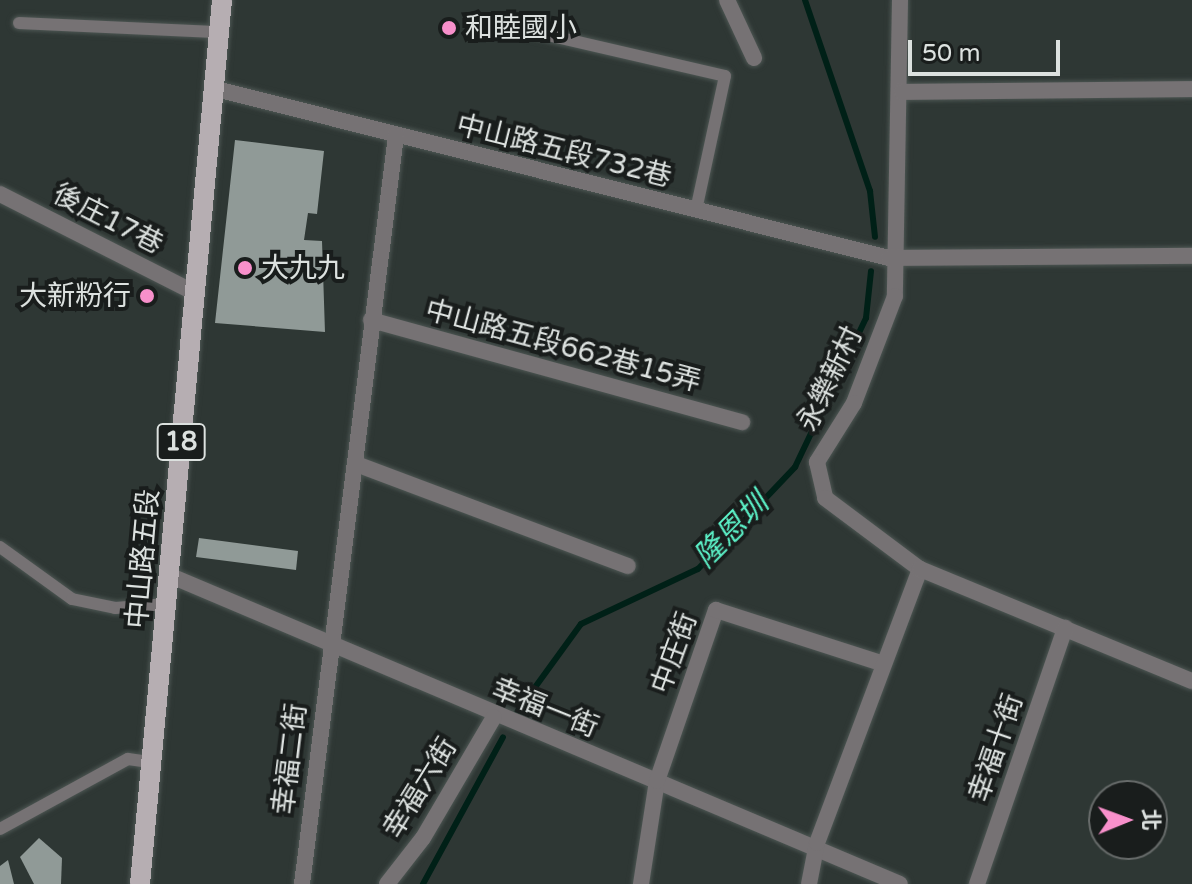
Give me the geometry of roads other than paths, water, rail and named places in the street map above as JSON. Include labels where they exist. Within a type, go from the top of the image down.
[{"type":"main road","name":"中山路五段","points":[[140,884],[155,763],[191,291],[216,89],[222,0]]},
{"type":"street","points":[[727,0],[754,58]]},
{"type":"street","name":"永樂新村","points":[[900,0],[900,259],[895,296],[854,403],[817,462],[825,498],[920,569],[1192,681]]},
{"type":"street","name":"中山路五段732巷","points":[[216,89],[900,259]]},
{"type":"street","points":[[902,92],[1192,89]]},
{"type":"street","points":[[329,641],[359,465],[371,320],[396,136]]},
{"type":"street","name":"後庄17巷","points":[[0,194],[191,291]]},
{"type":"street","points":[[900,259],[1192,256]]},
{"type":"street","name":"中山路五段662巷15弄","points":[[371,320],[742,422]]},
{"type":"street","points":[[359,465],[628,566]]},
{"type":"street","points":[[809,884],[817,843],[920,569]]},
{"type":"street","name":"幸福一街","points":[[171,576],[329,641],[494,717],[817,843],[900,884]]},
{"type":"street","name":"中庄街","points":[[641,884],[657,781],[716,610],[884,664]]},
{"type":"street","name":"幸福十街","points":[[977,884],[1065,628]]},
{"type":"street","name":"幸福二街","points":[[302,884],[329,641]]},
{"type":"street","name":"幸福六街","points":[[387,884],[423,838],[494,717]]},
{"type":"lane","points":[[19,23],[220,32]]},
{"type":"lane","points":[[526,30],[725,76],[696,210]]},
{"type":"lane","points":[[0,547],[72,599],[115,608],[167,604]]},
{"type":"lane","points":[[0,829],[128,759],[155,763]]},
{"type":"waterway","name":"隆恩圳","points":[[805,0],[870,191],[875,237]]},
{"type":"waterway","name":"隆恩圳","points":[[512,719],[581,624],[698,569],[795,467],[866,318],[871,271]]},
{"type":"waterway","name":"隆恩圳","points":[[423,884],[503,737]]},
{"type":"place","name":"和睦國小","points":[[449,28]]},
{"type":"place","name":"大九九","points":[[245,268]]},
{"type":"place","name":"大新粉行","points":[[147,296]]}]
